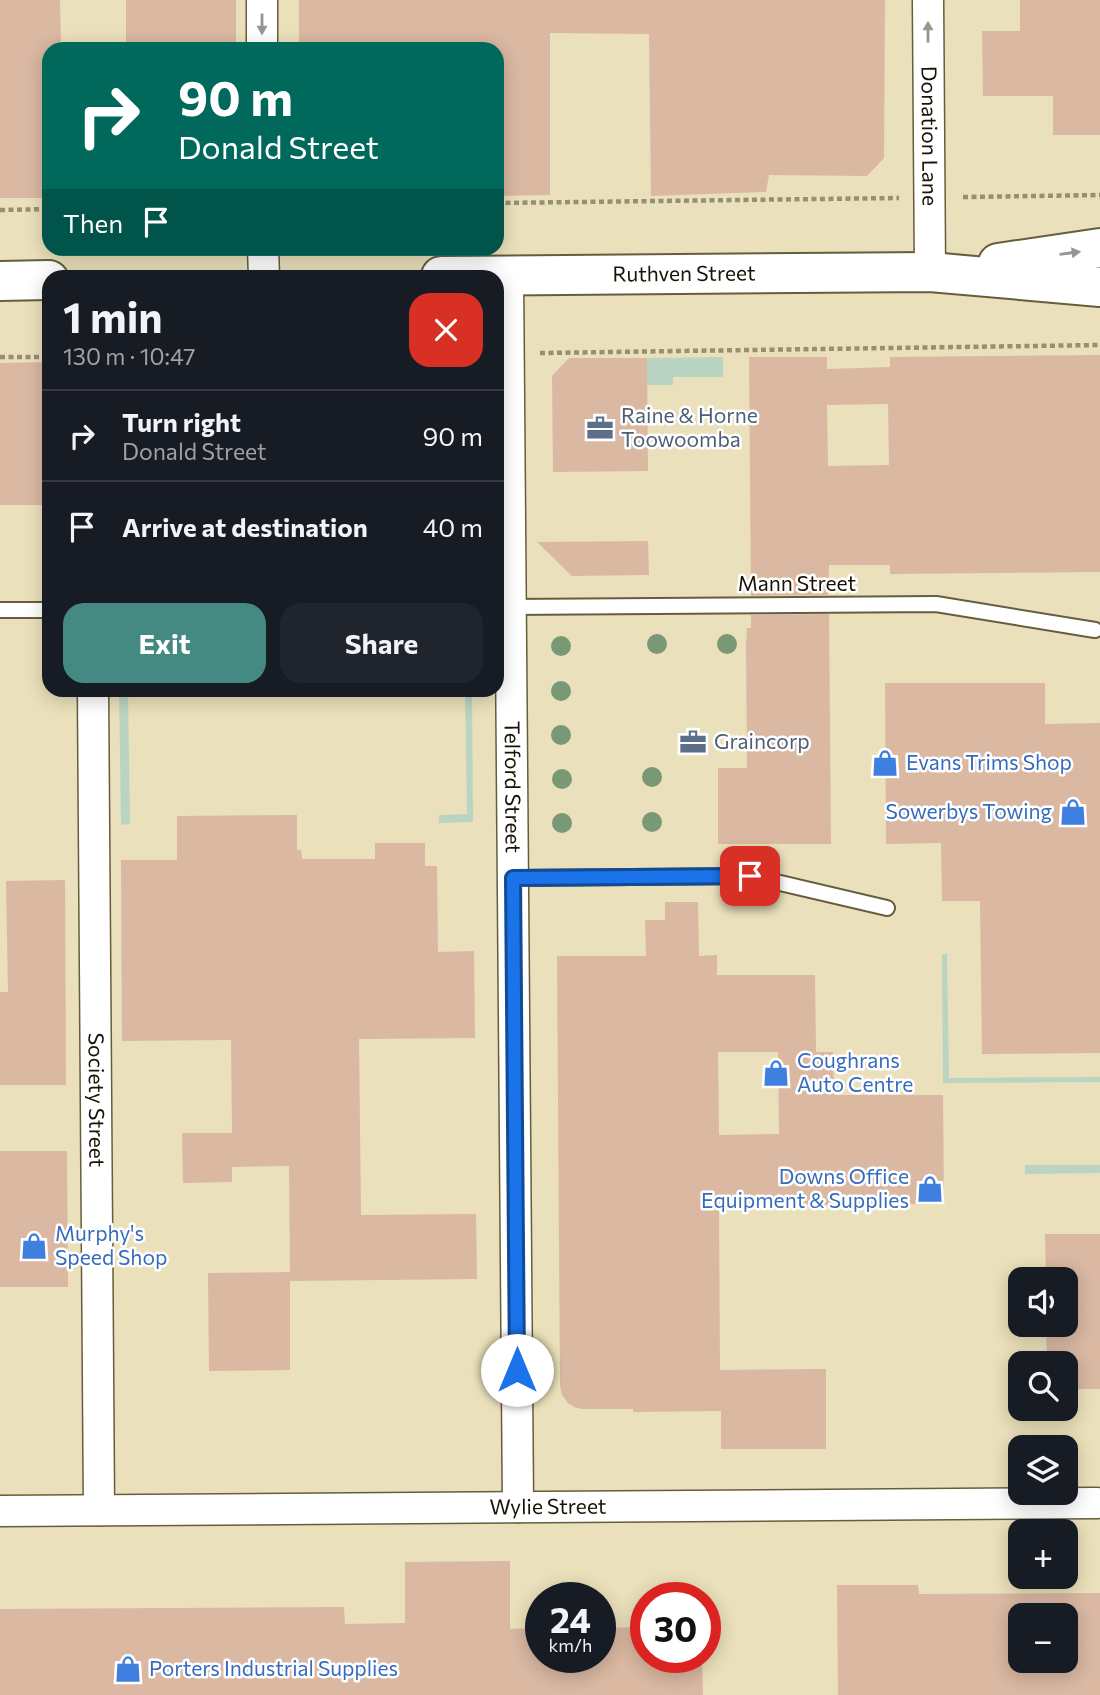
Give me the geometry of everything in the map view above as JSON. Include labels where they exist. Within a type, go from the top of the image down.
[{"type":"main road","name":"Ruthven Street","points":[[930,272],[1100,248]]},
{"type":"main road","name":"Ruthven Street","points":[[504,276],[930,272],[1100,287]]},
{"type":"main road","points":[[0,281],[42,281]]},
{"type":"street","points":[[262,0],[262,42]]},
{"type":"street","name":"Donation Lane","points":[[928,0],[930,272]]},
{"type":"street","name":"Telford Street","points":[[508,276],[504,607],[513,878],[518,1507]]},
{"type":"street","name":"Society Street","points":[[93,697],[99,1510]]},
{"type":"street","name":"Wylie Street","points":[[0,1511],[1097,1503]]},
{"type":"lane","name":"Mann Street","points":[[504,607],[936,604],[1095,630]]},
{"type":"lane","points":[[0,610],[42,610]]},
{"type":"lane","points":[[513,878],[750,876],[887,908]]},
{"type":"path","points":[[504,203],[1100,195]]},
{"type":"path","points":[[0,210],[42,209]]},
{"type":"path","points":[[509,354],[1100,345]]},
{"type":"path","points":[[0,357],[42,357]]},
{"type":"green space","points":[[723,357],[723,377],[673,377],[673,385],[647,385],[647,358]]},
{"type":"green space","points":[[119,697],[128,697],[130,824],[121,825]]},
{"type":"green space","points":[[465,697],[472,697],[473,822],[439,823],[439,815],[467,814]]},
{"type":"green space","points":[[942,954],[947,954],[949,1078],[1100,1077],[1100,1082],[943,1083]]},
{"type":"green space","points":[[1025,1165],[1100,1165],[1100,1173],[1025,1174]]},
{"type":"building","points":[[0,0],[60,0],[61,42],[42,42],[42,198],[0,198]]},
{"type":"building","points":[[126,0],[236,0],[236,42],[126,42]]},
{"type":"building","points":[[299,0],[885,0],[884,158],[867,176],[769,175],[766,192],[651,196],[649,34],[550,33],[550,195],[504,196],[504,42],[299,42]]},
{"type":"building","points":[[1020,0],[1100,0],[1100,135],[1053,135],[1053,96],[983,96],[982,31],[1020,31]]},
{"type":"building","points":[[1100,355],[1100,572],[890,574],[890,565],[829,565],[828,595],[751,596],[749,357],[827,357],[827,369],[890,367],[890,357]],"holes":[[[888,404],[889,465],[828,466],[827,405]]]},
{"type":"building","points":[[569,358],[647,358],[648,471],[553,472],[552,376]]},
{"type":"building","points":[[42,362],[42,505],[0,505],[0,363]]},
{"type":"building","points":[[648,541],[649,575],[572,576],[537,542]]},
{"type":"building","points":[[829,614],[831,844],[718,844],[718,768],[747,768],[746,644],[747,628],[751,628],[751,615]]},
{"type":"building","points":[[885,683],[1045,683],[1045,724],[1100,723],[1100,1053],[982,1054],[980,901],[942,901],[941,843],[886,844]]},
{"type":"building","points":[[297,815],[297,850],[301,850],[302,859],[375,859],[375,843],[425,843],[425,866],[437,866],[438,952],[474,951],[475,1038],[359,1039],[361,1215],[476,1214],[477,1279],[290,1281],[290,1370],[209,1371],[208,1273],[290,1272],[289,1166],[232,1167],[232,1182],[183,1183],[182,1133],[232,1133],[231,1040],[122,1041],[121,860],[177,860],[177,816]]},
{"type":"building","points":[[65,880],[66,1085],[0,1085],[0,992],[8,992],[6,881]]},
{"type":"building","points":[[665,902],[698,902],[699,956],[717,955],[717,975],[815,975],[816,1052],[833,1052],[834,1095],[943,1095],[944,1204],[719,1206],[720,1370],[826,1369],[826,1449],[721,1449],[721,1411],[633,1412],[633,1409],[582,1409],[568,1403],[562,1395],[557,956],[646,956],[645,920],[665,920]],"holes":[[[718,1052],[778,1052],[779,1134],[719,1135]]]},
{"type":"building","points":[[0,1151],[67,1151],[68,1287],[0,1287]]},
{"type":"building","points":[[1045,1234],[1100,1234],[1100,1389],[1078,1389],[1078,1351],[1047,1351],[1046,1337],[1078,1337],[1078,1267],[1046,1267]]},
{"type":"building","points":[[510,1561],[510,1629],[525,1629],[525,1673],[616,1673],[616,1628],[630,1627],[630,1673],[702,1673],[703,1695],[0,1695],[0,1609],[344,1607],[345,1624],[405,1623],[405,1562]]},
{"type":"building","points":[[837,1585],[918,1585],[919,1594],[1100,1593],[1100,1695],[838,1695]]},
{"type":"place","name":"Raine & Horne Toowoomba","points":[[600,428]]},
{"type":"place","name":"Graincorp","points":[[693,742]]},
{"type":"place","name":"Evans Trims Shop","points":[[885,763]]},
{"type":"place","name":"Sowerbys Towing","points":[[1073,812]]},
{"type":"place","name":"Coughrans Auto Centre","points":[[776,1073]]},
{"type":"place","name":"Downs Office Equipment & Supplies","points":[[930,1189]]},
{"type":"place","name":"Murphy's Speed Shop","points":[[34,1246]]},
{"type":"place","name":"Porters Industrial Supplies","points":[[128,1669]]},
{"type":"route","points":[[517,1370],[513,878],[750,876]]}]
